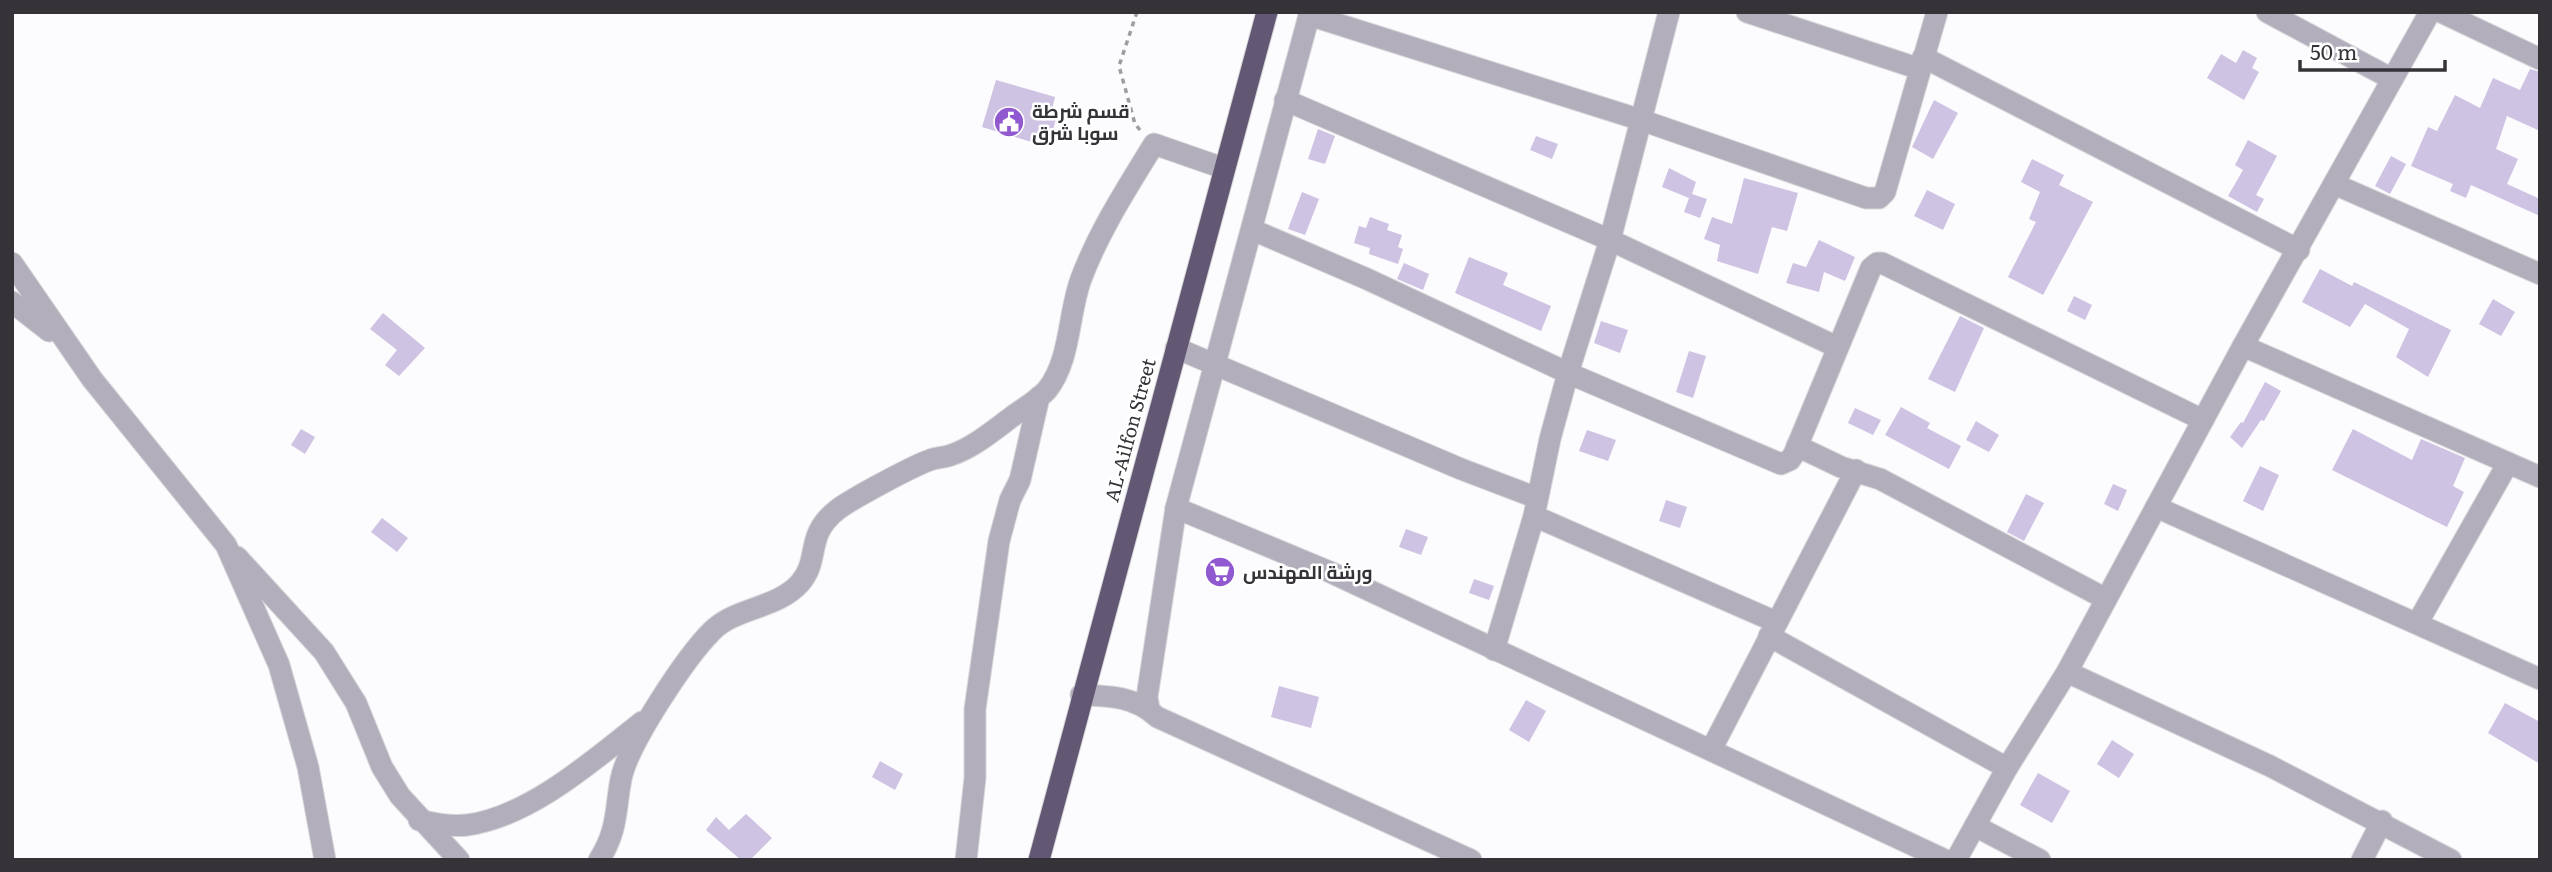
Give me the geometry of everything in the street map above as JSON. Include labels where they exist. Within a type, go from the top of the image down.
[{"type":"highway","name":"AL-Ailfon Street","points":[[1039,860],[1081,695],[1267,12]]},
{"type":"street","points":[[1494,650],[1536,507],[1568,373],[1610,240],[1669,12]]},
{"type":"street","points":[[1747,12],[1921,63],[2299,250]]},
{"type":"street","points":[[1149,709],[1147,697],[1176,508],[1217,366],[1310,13],[1641,120],[1866,198],[1879,198],[1885,192],[1937,12]]},
{"type":"street","points":[[2267,12],[2392,79]]},
{"type":"street","points":[[1956,860],[2007,768],[2067,672],[2243,346],[2430,12]]},
{"type":"street","points":[[2441,12],[2540,59]]},
{"type":"street","points":[[1285,100],[1610,240],[1837,347]]},
{"type":"street","points":[[966,860],[975,778],[975,709],[999,541],[1010,500],[1020,480],[1040,397],[1061,364],[1076,293],[1111,215],[1154,144],[1223,168]]},
{"type":"street","points":[[2334,184],[2540,274]]},
{"type":"street","points":[[1253,230],[1367,279],[1568,373],[1781,464],[1790,460],[1797,446],[1871,268],[1882,262],[2203,420]]},
{"type":"street","points":[[12,263],[67,345],[226,545],[283,604],[324,652],[356,703],[382,767],[419,820],[459,860]]},
{"type":"street","points":[[12,302],[67,345]]},
{"type":"street","points":[[2243,346],[2540,477]]},
{"type":"street","points":[[1176,348],[1536,507],[1772,629],[2007,768]]},
{"type":"street","points":[[599,860],[614,834],[621,778],[633,747],[652,714],[712,631],[735,615],[771,602],[799,584],[810,565],[820,525],[839,508],[929,460],[952,455],[983,438],[1040,397]]},
{"type":"street","points":[[1797,446],[1880,479],[2106,599]]},
{"type":"street","points":[[2418,622],[2508,463]]},
{"type":"street","points":[[1711,750],[1856,470]]},
{"type":"street","points":[[2156,507],[2418,622],[2540,679]]},
{"type":"street","points":[[1176,508],[1330,572],[1945,860]]},
{"type":"street","points":[[226,545],[279,665],[308,767],[325,860]]},
{"type":"street","points":[[2067,672],[2382,821],[2451,860]]},
{"type":"street","points":[[1081,695],[1119,696],[1149,709],[1157,717],[1471,860]]},
{"type":"street","points":[[419,820],[446,826],[466,825],[512,812],[582,768],[652,714]]},
{"type":"street","points":[[2362,860],[2382,821]]},
{"type":"street","points":[[1975,826],[2040,860]]},
{"type":"path","points":[[1137,12],[1119,66],[1135,124],[1154,144]]},
{"type":"building","points":[[2243,50],[2257,58],[2252,68],[2259,72],[2244,100],[2207,78],[2221,54],[2236,63]]},
{"type":"building","points":[[2530,69],[2540,72],[2540,131],[2507,116],[2496,149],[2518,159],[2507,184],[2540,199],[2540,216],[2471,185],[2466,198],[2450,191],[2453,184],[2411,166],[2428,127],[2437,131],[2455,95],[2480,108],[2493,78],[2520,90]]},
{"type":"building","name":"قسم شرطة سوبا شرق","points":[[996,80],[1055,97],[1051,113],[1057,115],[1053,130],[1046,128],[1041,145],[982,127]]},
{"type":"building","points":[[1934,100],[1958,113],[1933,159],[1912,147]]},
{"type":"building","points":[[1318,129],[1335,136],[1325,164],[1308,159]]},
{"type":"building","points":[[1536,136],[1558,144],[1552,159],[1530,150]]},
{"type":"building","points":[[2248,140],[2277,156],[2256,195],[2264,199],[2257,212],[2228,196],[2243,170],[2235,165]]},
{"type":"building","points":[[2391,156],[2406,164],[2390,194],[2375,186]]},
{"type":"building","points":[[2032,159],[2064,175],[2059,185],[2093,202],[2043,295],[2008,277],[2036,222],[2029,219],[2040,192],[2021,182]]},
{"type":"building","points":[[1669,168],[1696,182],[1692,194],[1707,199],[1700,218],[1684,212],[1689,198],[1662,187]]},
{"type":"building","points":[[1744,178],[1798,193],[1787,231],[1772,227],[1758,274],[1717,261],[1720,245],[1704,239],[1712,217],[1732,224]]},
{"type":"building","points":[[1927,190],[1955,204],[1943,230],[1914,216]]},
{"type":"building","points":[[1302,192],[1319,199],[1305,235],[1288,229]]},
{"type":"building","points":[[1370,217],[1389,224],[1387,230],[1402,235],[1398,247],[1403,249],[1398,264],[1369,254],[1370,248],[1354,243],[1359,226],[1366,228]]},
{"type":"building","points":[[1819,240],[1855,257],[1845,281],[1824,272],[1819,292],[1786,283],[1793,263],[1806,267]]},
{"type":"building","points":[[1469,257],[1508,273],[1503,285],[1551,306],[1541,331],[1455,293]]},
{"type":"building","points":[[1404,263],[1429,274],[1423,290],[1397,279]]},
{"type":"building","points":[[2320,269],[2352,286],[2354,282],[2451,330],[2428,377],[2396,357],[2409,329],[2365,304],[2350,327],[2302,302]]},
{"type":"building","points":[[2074,296],[2092,305],[2085,320],[2067,311]]},
{"type":"building","points":[[2493,299],[2515,312],[2501,336],[2479,324]]},
{"type":"building","points":[[383,313],[425,348],[399,376],[385,365],[397,350],[370,329]]},
{"type":"building","points":[[1960,316],[1984,328],[1955,392],[1928,379]]},
{"type":"building","points":[[1601,321],[1628,330],[1620,353],[1594,343]]},
{"type":"building","points":[[1689,351],[1706,356],[1693,398],[1676,392]]},
{"type":"building","points":[[2265,382],[2281,391],[2264,421],[2261,420],[2242,448],[2230,437],[2241,422],[2243,423]]},
{"type":"building","points":[[1901,407],[1930,423],[1927,428],[1961,446],[1949,469],[1885,435]]},
{"type":"building","points":[[1855,408],[1881,420],[1873,435],[1848,423]]},
{"type":"building","points":[[1976,421],[1999,435],[1989,452],[1966,440]]},
{"type":"building","points":[[301,429],[315,437],[305,454],[291,445]]},
{"type":"building","points":[[2353,429],[2412,460],[2421,439],[2465,458],[2453,486],[2464,492],[2447,527],[2332,470]]},
{"type":"building","points":[[1587,430],[1616,440],[1608,461],[1579,451]]},
{"type":"building","points":[[2260,466],[2279,475],[2263,511],[2243,501]]},
{"type":"building","points":[[2113,484],[2127,490],[2118,511],[2104,504]]},
{"type":"building","points":[[2026,494],[2044,503],[2024,541],[2007,532]]},
{"type":"building","points":[[1666,500],[1687,507],[1680,528],[1659,521]]},
{"type":"building","points":[[382,518],[408,538],[397,552],[371,532]]},
{"type":"building","points":[[1406,529],[1428,537],[1421,555],[1399,547]]},
{"type":"building","points":[[1474,579],[1494,586],[1489,600],[1469,593]]},
{"type":"building","points":[[1279,686],[1319,697],[1311,728],[1271,717]]},
{"type":"building","points":[[1526,700],[1546,711],[1529,742],[1509,730]]},
{"type":"building","points":[[2505,703],[2540,722],[2540,764],[2488,733]]},
{"type":"building","points":[[2112,740],[2134,754],[2119,778],[2097,764]]},
{"type":"building","points":[[880,761],[903,774],[895,790],[872,777]]},
{"type":"building","points":[[2038,773],[2070,791],[2052,823],[2020,805]]},
{"type":"building","points":[[746,814],[772,838],[750,860],[741,860],[706,830],[716,817],[729,830]]},
{"type":"place","name":"قسم شرطة سوبا شرق","points":[[1009,122]]},
{"type":"place","name":"ورشة المهندس","points":[[1220,572]]}]
